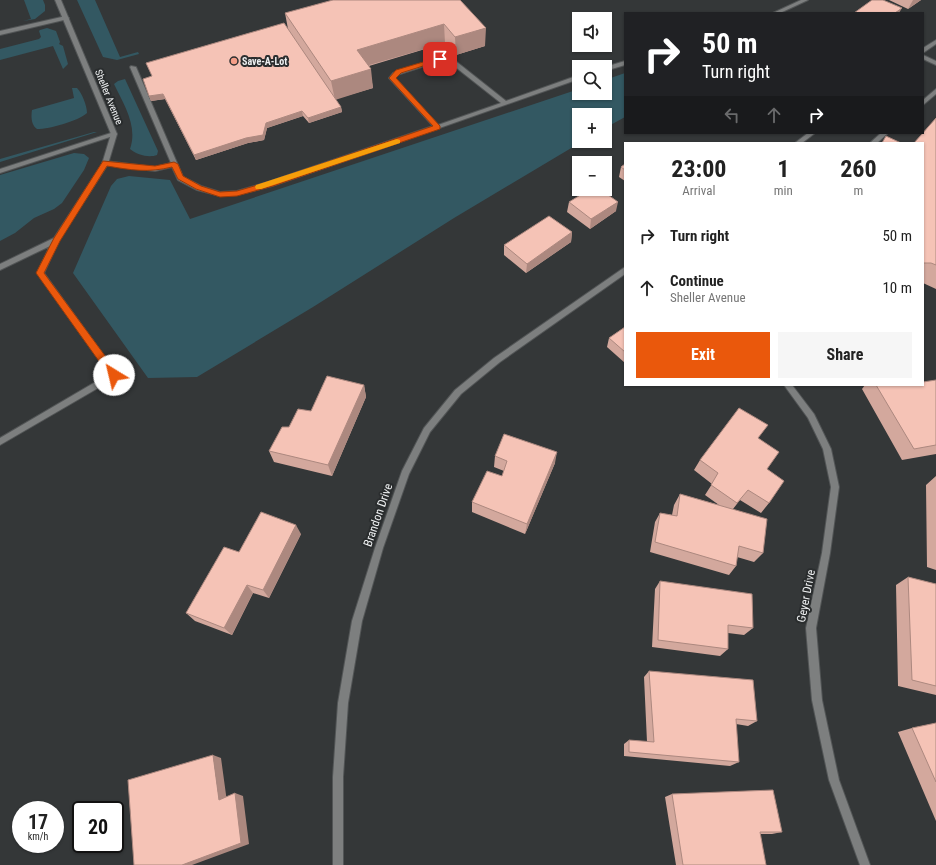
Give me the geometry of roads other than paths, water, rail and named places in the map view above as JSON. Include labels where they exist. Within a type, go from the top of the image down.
[{"type":"street","name":"Sheller Avenue","points":[[0,442],[114,375],[40,273],[56,240],[105,163],[114,134],[58,0]]},
{"type":"street","points":[[778,12],[805,0]]},
{"type":"street","points":[[0,33],[66,18]]},
{"type":"street","points":[[924,50],[936,42]]},
{"type":"street","points":[[924,57],[936,63]]},
{"type":"street","points":[[437,127],[392,78],[395,74],[440,59],[451,60],[504,103]]},
{"type":"street","points":[[612,67],[624,62]]},
{"type":"street","points":[[133,67],[180,178],[199,188],[220,194],[237,193],[270,184],[572,79]]},
{"type":"street","points":[[924,101],[936,91]]},
{"type":"street","points":[[0,170],[114,134]]},
{"type":"street","points":[[799,142],[811,134]]},
{"type":"street","points":[[874,142],[884,134]]},
{"type":"street","points":[[105,163],[155,169],[174,164]]},
{"type":"street","points":[[0,268],[56,240]]},
{"type":"street","name":"Brandon Drive","points":[[338,865],[338,777],[343,703],[357,621],[379,548],[405,474],[427,430],[458,392],[497,360],[624,271]]},
{"type":"street","name":"Geyer Drive","points":[[789,386],[811,416],[827,449],[835,487],[826,552],[811,628],[817,700],[834,780],[865,865]]},
{"type":"place","name":"Save-A-Lot","points":[[234,61]]}]
